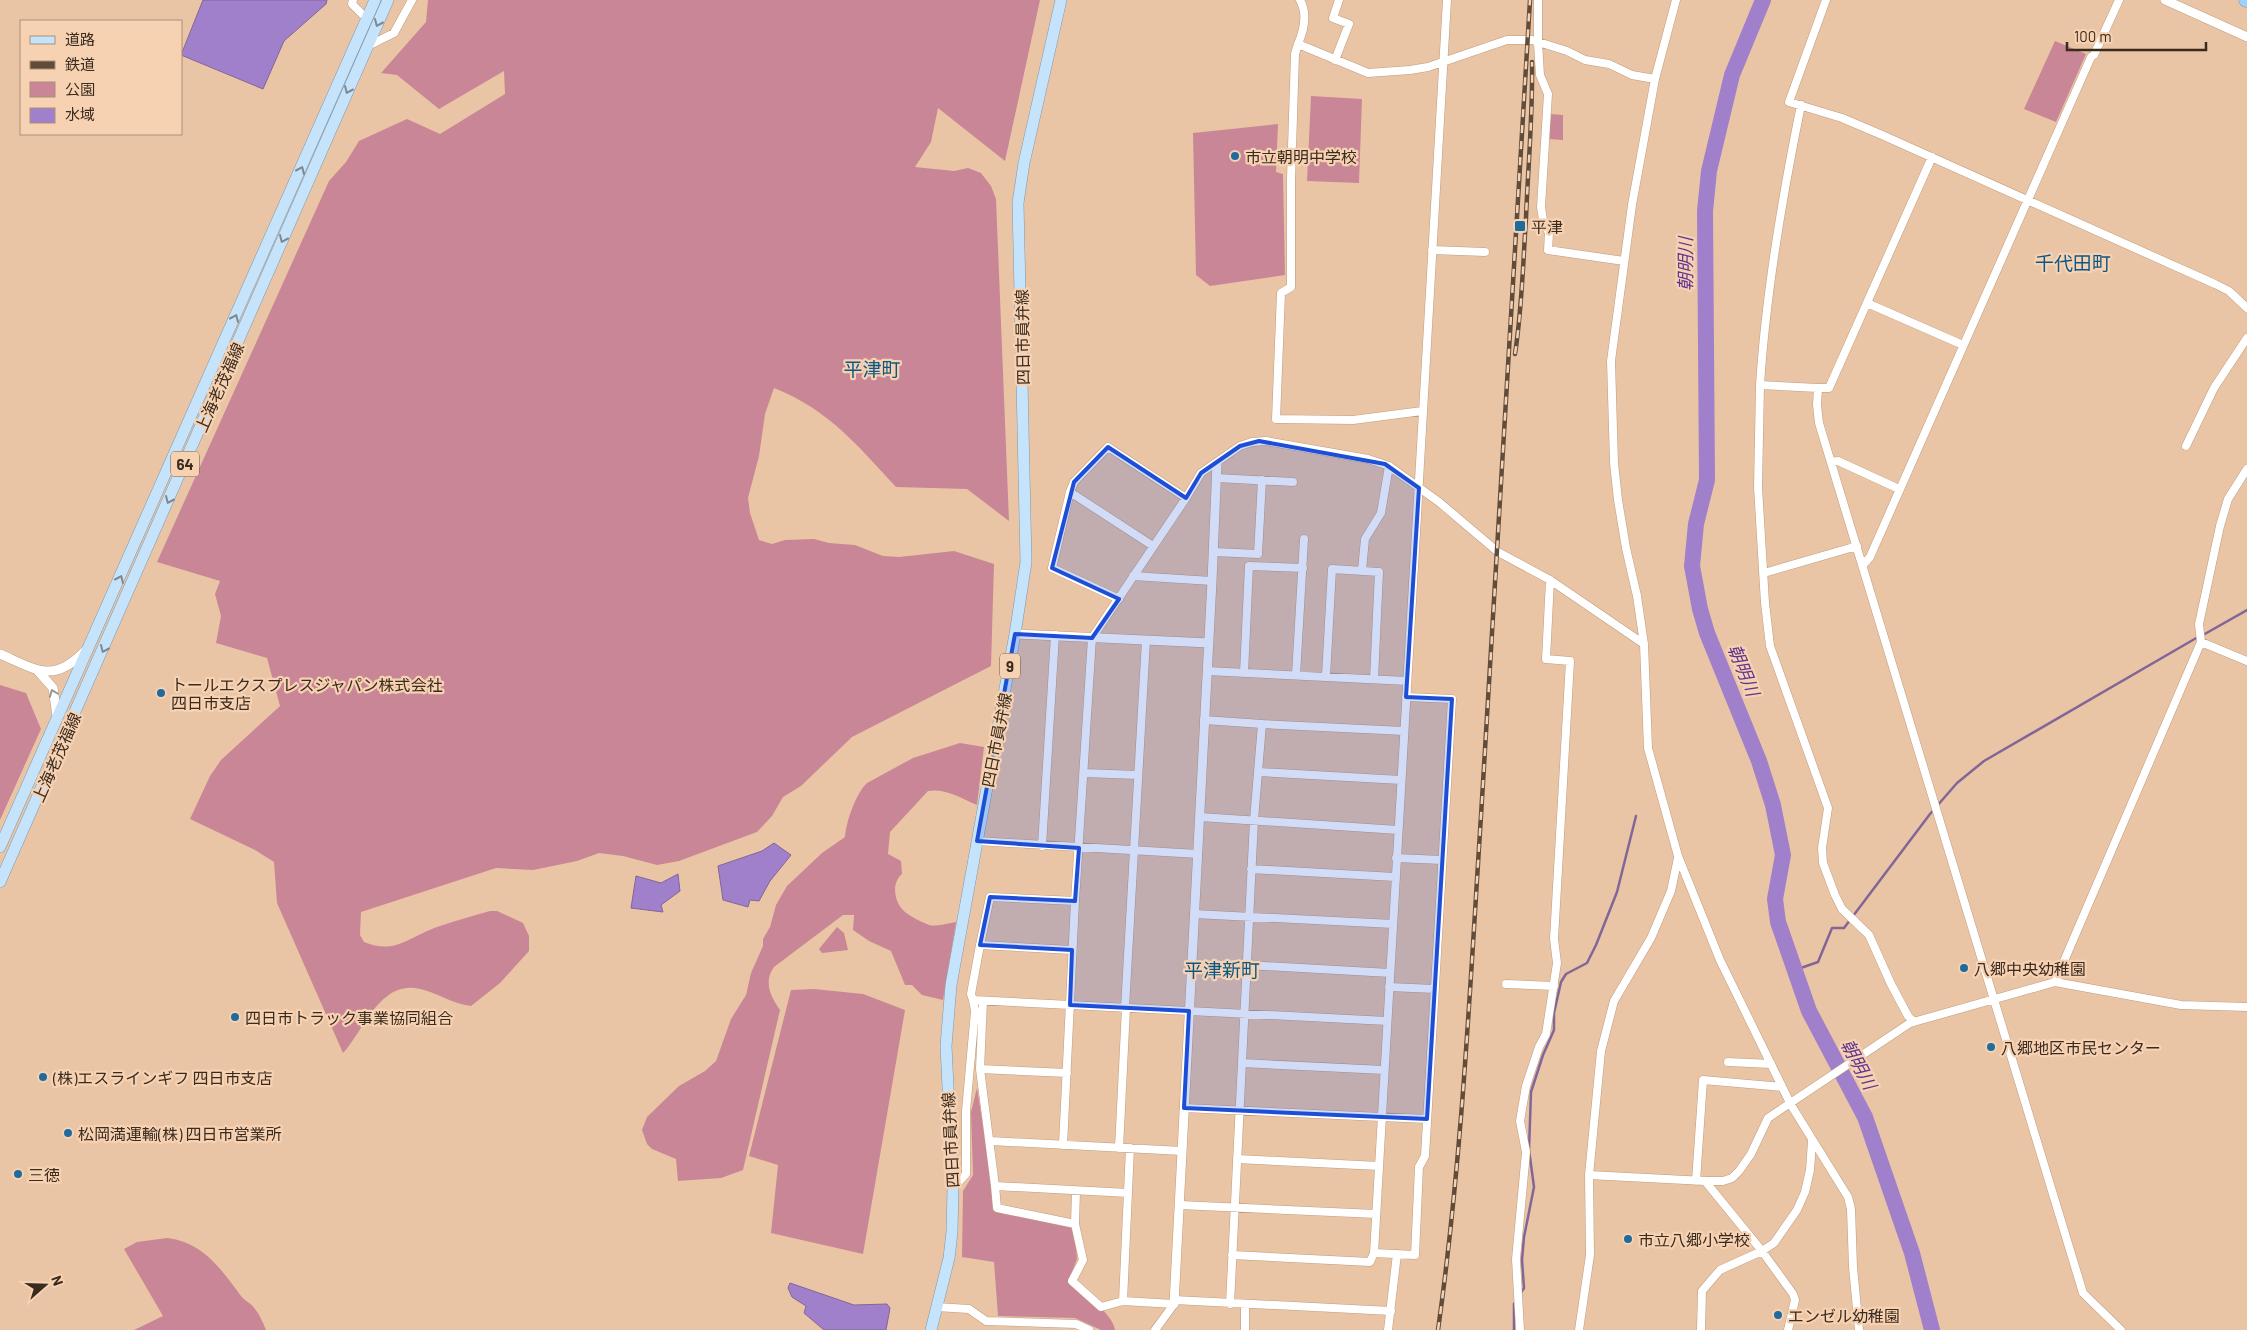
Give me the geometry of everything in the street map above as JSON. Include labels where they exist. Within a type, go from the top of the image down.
[{"type":"main road","name":"上海老茂福線","points":[[0,847],[375,0]]},
{"type":"main road","name":"上海老茂福線","points":[[0,882],[388,0]]},
{"type":"main road","name":"四日市員弁線","points":[[931,1330],[949,1258],[953,1188],[946,1046],[951,985],[1016,634],[1026,562],[1018,202],[1024,163],[1061,0]]},
{"type":"street","points":[[353,0],[352,4],[367,19]]},
{"type":"street","points":[[368,46],[394,33],[412,0]]},
{"type":"street","points":[[1300,0],[1304,13],[1304,30],[1295,54],[1291,179],[1291,287],[1281,293],[1276,419],[1353,420],[1422,411]]},
{"type":"street","points":[[1336,60],[1349,24],[1333,18],[1339,0]]},
{"type":"street","points":[[1232,1255],[1370,1262],[1374,1253],[1447,0]]},
{"type":"street","points":[[1538,0],[1540,76],[1548,94],[1541,207],[1543,220],[1549,233],[1548,250],[1624,261]]},
{"type":"street","points":[[1676,0],[1655,79],[1632,205],[1611,361],[1614,463],[1618,500],[1637,596],[1644,644],[1648,748],[1678,856],[1720,960],[1791,1105],[1812,1141],[1844,1187],[1848,1197],[1851,1209],[1858,1330]]},
{"type":"street","points":[[1826,0],[1789,102],[1842,118],[2029,200],[2215,284],[2229,291],[2247,308]]},
{"type":"street","points":[[1863,565],[1870,557],[2091,57],[2094,55],[2119,0]]},
{"type":"street","points":[[2165,0],[2247,37]]},
{"type":"street","points":[[1298,44],[1368,73],[1410,70],[1507,40],[1527,40],[1567,51],[1585,60],[1609,64],[1632,75],[1655,79]]},
{"type":"street","points":[[1801,105],[1784,188],[1764,320],[1760,385],[1758,486],[1765,603],[1770,646],[1828,808],[1822,848],[1823,863],[1835,895],[1842,909],[1869,936],[1891,984],[1912,1022]]},
{"type":"street","points":[[1760,385],[1829,388],[1932,157]]},
{"type":"street","points":[[1432,250],[1484,252]]},
{"type":"street","points":[[1867,303],[1964,345]]},
{"type":"street","points":[[2186,446],[2214,388],[2247,338]]},
{"type":"street","points":[[1818,388],[1817,404],[1820,423],[1831,462],[2083,1293],[2121,1330]]},
{"type":"street","points":[[1063,1145],[1072,950],[1092,638],[1201,473],[1217,464],[1240,446],[1259,441],[1368,459],[1388,466],[1440,502],[1498,552],[1550,580],[1644,644]]},
{"type":"street","points":[[1119,599],[1052,568],[1074,482],[1108,447],[1186,498]]},
{"type":"street","points":[[1831,462],[1838,461],[1899,489]]},
{"type":"street","points":[[1154,1330],[1174,1302],[1214,552],[1217,464]]},
{"type":"street","points":[[1362,570],[1365,539],[1381,513],[1388,466]]},
{"type":"street","points":[[2055,982],[2201,641],[2199,631],[2220,526],[2228,499],[2247,469]]},
{"type":"street","points":[[1217,478],[1293,482]]},
{"type":"street","points":[[1214,552],[1258,554],[1262,480]]},
{"type":"street","points":[[1070,492],[1153,546]]},
{"type":"street","points":[[1296,676],[1304,539]]},
{"type":"street","points":[[1764,573],[1857,546]]},
{"type":"street","points":[[1244,673],[1249,566],[1302,568]]},
{"type":"street","points":[[1326,676],[1332,569],[1362,570],[1378,572],[1374,679]]},
{"type":"street","points":[[1133,576],[1212,580]]},
{"type":"street","points":[[1520,1330],[1516,1259],[1526,1169],[1521,1114],[1526,1086],[1546,1034],[1557,963],[1554,939],[1570,661],[1546,659],[1550,580]]},
{"type":"street","points":[[1016,634],[1209,643]]},
{"type":"street","points":[[1042,846],[1055,635]]},
{"type":"street","points":[[1119,1148],[1133,851],[1146,640]]},
{"type":"street","points":[[2201,641],[2247,662]]},
{"type":"street","points":[[38,671],[64,669],[89,647]]},
{"type":"street","points":[[0,654],[38,671],[53,688],[57,706],[57,719]]},
{"type":"street","points":[[1207,671],[1408,681]]},
{"type":"street","points":[[1374,1253],[1415,1254],[1419,1167],[1425,1156],[1452,699],[1406,697]]},
{"type":"street","points":[[1204,720],[1404,731]]},
{"type":"street","points":[[1230,1304],[1254,820],[1262,724]]},
{"type":"street","points":[[1259,772],[1401,780]]},
{"type":"street","points":[[1084,773],[1138,776]]},
{"type":"street","points":[[1200,817],[1398,830]]},
{"type":"street","points":[[977,841],[1198,854]]},
{"type":"street","points":[[1579,1330],[1590,1255],[1589,1175],[1600,1051],[1614,1001],[1651,938],[1671,891],[1678,856]]},
{"type":"street","points":[[1396,858],[1442,860]]},
{"type":"street","points":[[1252,868],[1395,877]]},
{"type":"street","points":[[953,1188],[966,1174],[966,1111],[975,1011],[971,994],[990,897],[1075,901]]},
{"type":"street","points":[[1194,914],[1392,924]]},
{"type":"street","points":[[980,945],[1072,950]]},
{"type":"street","points":[[1247,965],[1390,973]]},
{"type":"street","points":[[1589,1175],[1696,1181],[1723,1181],[1732,1178],[1751,1154],[1768,1118],[1777,1111],[1791,1105],[1912,1022],[2055,982],[2181,1005],[2247,1008]]},
{"type":"street","points":[[1506,984],[1554,986]]},
{"type":"street","points":[[1389,987],[1435,989]]},
{"type":"street","points":[[973,1000],[1387,1021]]},
{"type":"street","points":[[983,1001],[980,1069],[997,1208],[1076,1224]]},
{"type":"street","points":[[1728,1062],[1771,1064]]},
{"type":"street","points":[[1242,1063],[1384,1070]]},
{"type":"street","points":[[980,1069],[1067,1073]]},
{"type":"street","points":[[1696,1181],[1703,1080],[1782,1087]]},
{"type":"street","points":[[1184,1108],[1427,1119]]},
{"type":"street","points":[[990,1141],[1182,1151]]},
{"type":"street","points":[[1701,1330],[1702,1291],[1720,1270],[1762,1251],[1774,1243],[1797,1210],[1805,1192],[1812,1141]]},
{"type":"street","points":[[1123,1301],[1130,1148]]},
{"type":"street","points":[[1237,1159],[1378,1166]]},
{"type":"street","points":[[1705,1181],[1762,1251],[1793,1294],[1795,1300],[1788,1330]]},
{"type":"street","points":[[995,1186],[1128,1193]]},
{"type":"street","points":[[1076,1191],[1076,1224],[1083,1260],[1072,1281],[1101,1307],[1123,1301],[1245,1304],[1391,1311]]},
{"type":"street","points":[[1180,1204],[1376,1214]]},
{"type":"street","points":[[1388,1330],[1398,1254]]},
{"type":"street","points":[[1245,1304],[1245,1330]]},
{"type":"street","points":[[936,1307],[969,1309],[986,1321],[1076,1324],[1089,1330]]},
{"type":"highlighted area","points":[[1259,441],[1385,464],[1419,488],[1406,697],[1452,699],[1427,1119],[1184,1108],[1189,1011],[1070,1005],[1072,950],[980,945],[990,897],[1075,901],[1079,848],[977,841],[1015,634],[1092,638],[1119,599],[1052,568],[1074,482],[1108,447],[1186,498],[1201,473],[1240,446]]},
{"type":"green space","points":[[428,0],[1040,0],[1005,161],[938,108],[931,142],[915,167],[954,171],[968,168],[981,173],[991,186],[996,199],[1009,521],[967,489],[896,487],[841,430],[811,407],[774,388],[765,414],[759,456],[748,498],[750,513],[759,540],[772,544],[785,540],[814,539],[829,543],[855,545],[883,556],[899,557],[954,551],[994,564],[991,666],[852,737],[801,786],[783,797],[772,816],[757,832],[679,861],[657,865],[623,856],[599,853],[577,861],[533,870],[496,868],[361,912],[360,935],[364,942],[385,947],[402,943],[437,927],[490,911],[497,911],[523,923],[529,936],[529,951],[500,983],[471,1006],[420,989],[406,988],[394,992],[383,999],[374,1009],[343,1053],[277,903],[274,862],[255,850],[190,819],[210,776],[221,760],[280,706],[267,658],[216,643],[221,616],[215,594],[220,581],[157,562],[329,181],[346,162],[359,141],[407,119],[440,134],[505,94],[504,71],[439,109],[397,75],[381,73],[426,22]]},
{"type":"green space","points":[[2055,41],[2086,54],[2056,122],[2024,109]]},
{"type":"green space","points":[[1311,96],[1362,99],[1359,183],[1307,181]]},
{"type":"green space","points":[[1550,114],[1563,115],[1563,140],[1549,139]]},
{"type":"green space","points":[[1278,124],[1276,172],[1283,174],[1285,275],[1210,286],[1196,275],[1193,133]]},
{"type":"green space","points":[[0,685],[26,693],[41,729],[0,820]]},
{"type":"green space","points":[[960,743],[984,747],[977,805],[947,792],[928,791],[890,832],[888,854],[901,861],[902,874],[896,882],[895,893],[898,904],[905,912],[929,925],[956,922],[943,1000],[922,995],[912,985],[905,985],[891,951],[869,941],[853,930],[854,915],[843,915],[774,967],[769,978],[769,989],[780,1010],[743,1170],[721,1178],[678,1181],[676,1159],[652,1149],[647,1144],[642,1130],[647,1117],[679,1086],[705,1071],[716,1061],[731,1019],[746,995],[751,973],[763,946],[763,939],[770,927],[776,905],[787,886],[822,853],[845,837],[852,808],[867,783],[913,758]]},
{"type":"green space","points":[[837,927],[844,933],[848,950],[822,953],[819,949]]},
{"type":"green space","points":[[814,989],[863,994],[905,1010],[863,1254],[771,1233],[778,1165],[749,1156],[791,990]]},
{"type":"green space","points":[[977,1088],[996,1208],[1074,1224],[1077,1259],[1068,1282],[1103,1310],[1113,1323],[1115,1330],[1101,1330],[1075,1318],[998,1316],[994,1262],[962,1257],[963,1191],[973,1175],[971,1112]]},
{"type":"green space","points":[[167,1238],[191,1245],[210,1258],[241,1296],[254,1307],[266,1330],[134,1330],[163,1316],[124,1249],[137,1242]]},
{"type":"water","points":[[203,0],[327,0],[326,4],[284,41],[263,89],[182,55]]},
{"type":"water","points":[[774,843],[791,855],[770,881],[759,901],[750,900],[748,907],[723,900],[718,866],[762,851]]},
{"type":"water","points":[[678,874],[680,891],[661,905],[663,912],[631,908],[636,876],[661,883]]},
{"type":"water","points":[[790,1283],[854,1305],[887,1304],[890,1308],[886,1330],[824,1330],[804,1313],[806,1306],[792,1297],[788,1288]]},
{"type":"waterway","name":"朝明川","points":[[1763,0],[1732,75],[1709,171],[1705,211],[1707,480],[1696,524],[1692,566],[1700,609],[1707,633],[1759,761],[1773,805],[1783,855],[1775,899],[1778,922],[1809,1011],[1865,1117],[1912,1253],[1932,1330]]},
{"type":"waterway","points":[[2203,635],[2247,610]]},
{"type":"waterway","points":[[1795,970],[1818,962],[1832,928],[1844,928],[1930,814],[1957,783],[1984,761],[2198,637]]},
{"type":"waterway","points":[[1520,1294],[1524,1288],[1522,1260],[1524,1237],[1534,1187],[1529,1150],[1531,1092],[1543,1055],[1554,1030],[1554,1013],[1561,982],[1566,974],[1587,963],[1596,945],[1617,892],[1636,816]]},
{"type":"waterway","points":[[1514,1330],[1514,1304],[1516,1301]]},
{"type":"railway","points":[[1438,1330],[1453,1202],[1469,1009],[1530,0]]},
{"type":"railway","points":[[1515,354],[1523,269],[1531,120],[1532,62]]},
{"type":"place","name":"市立朝明中学校","points":[[1235,156]]},
{"type":"place","name":"平津","points":[[1520,226]]},
{"type":"place","name":"トールエクスプレスジャパン株式会社 四日市支店","points":[[161,693]]},
{"type":"place","name":"八郷中央幼稚園","points":[[1964,968]]},
{"type":"place","name":"四日市トラック事業協同組合","points":[[235,1017]]},
{"type":"place","name":"八郷地区市民センター","points":[[1991,1047]]},
{"type":"place","name":"(株)エスラインギフ 四日市支店","points":[[43,1077]]},
{"type":"place","name":"松岡満運輸(株) 四日市営業所","points":[[68,1133]]},
{"type":"place","name":"三徳","points":[[18,1174]]},
{"type":"place","name":"市立八郷小学校","points":[[1628,1239]]},
{"type":"place","name":"エンゼル幼稚園","points":[[1778,1315]]},
{"type":"district","name":"千代田町","points":[[2073,262]]},
{"type":"district","name":"平津町","points":[[872,368]]},
{"type":"district","name":"平津新町","points":[[1222,969]]}]
